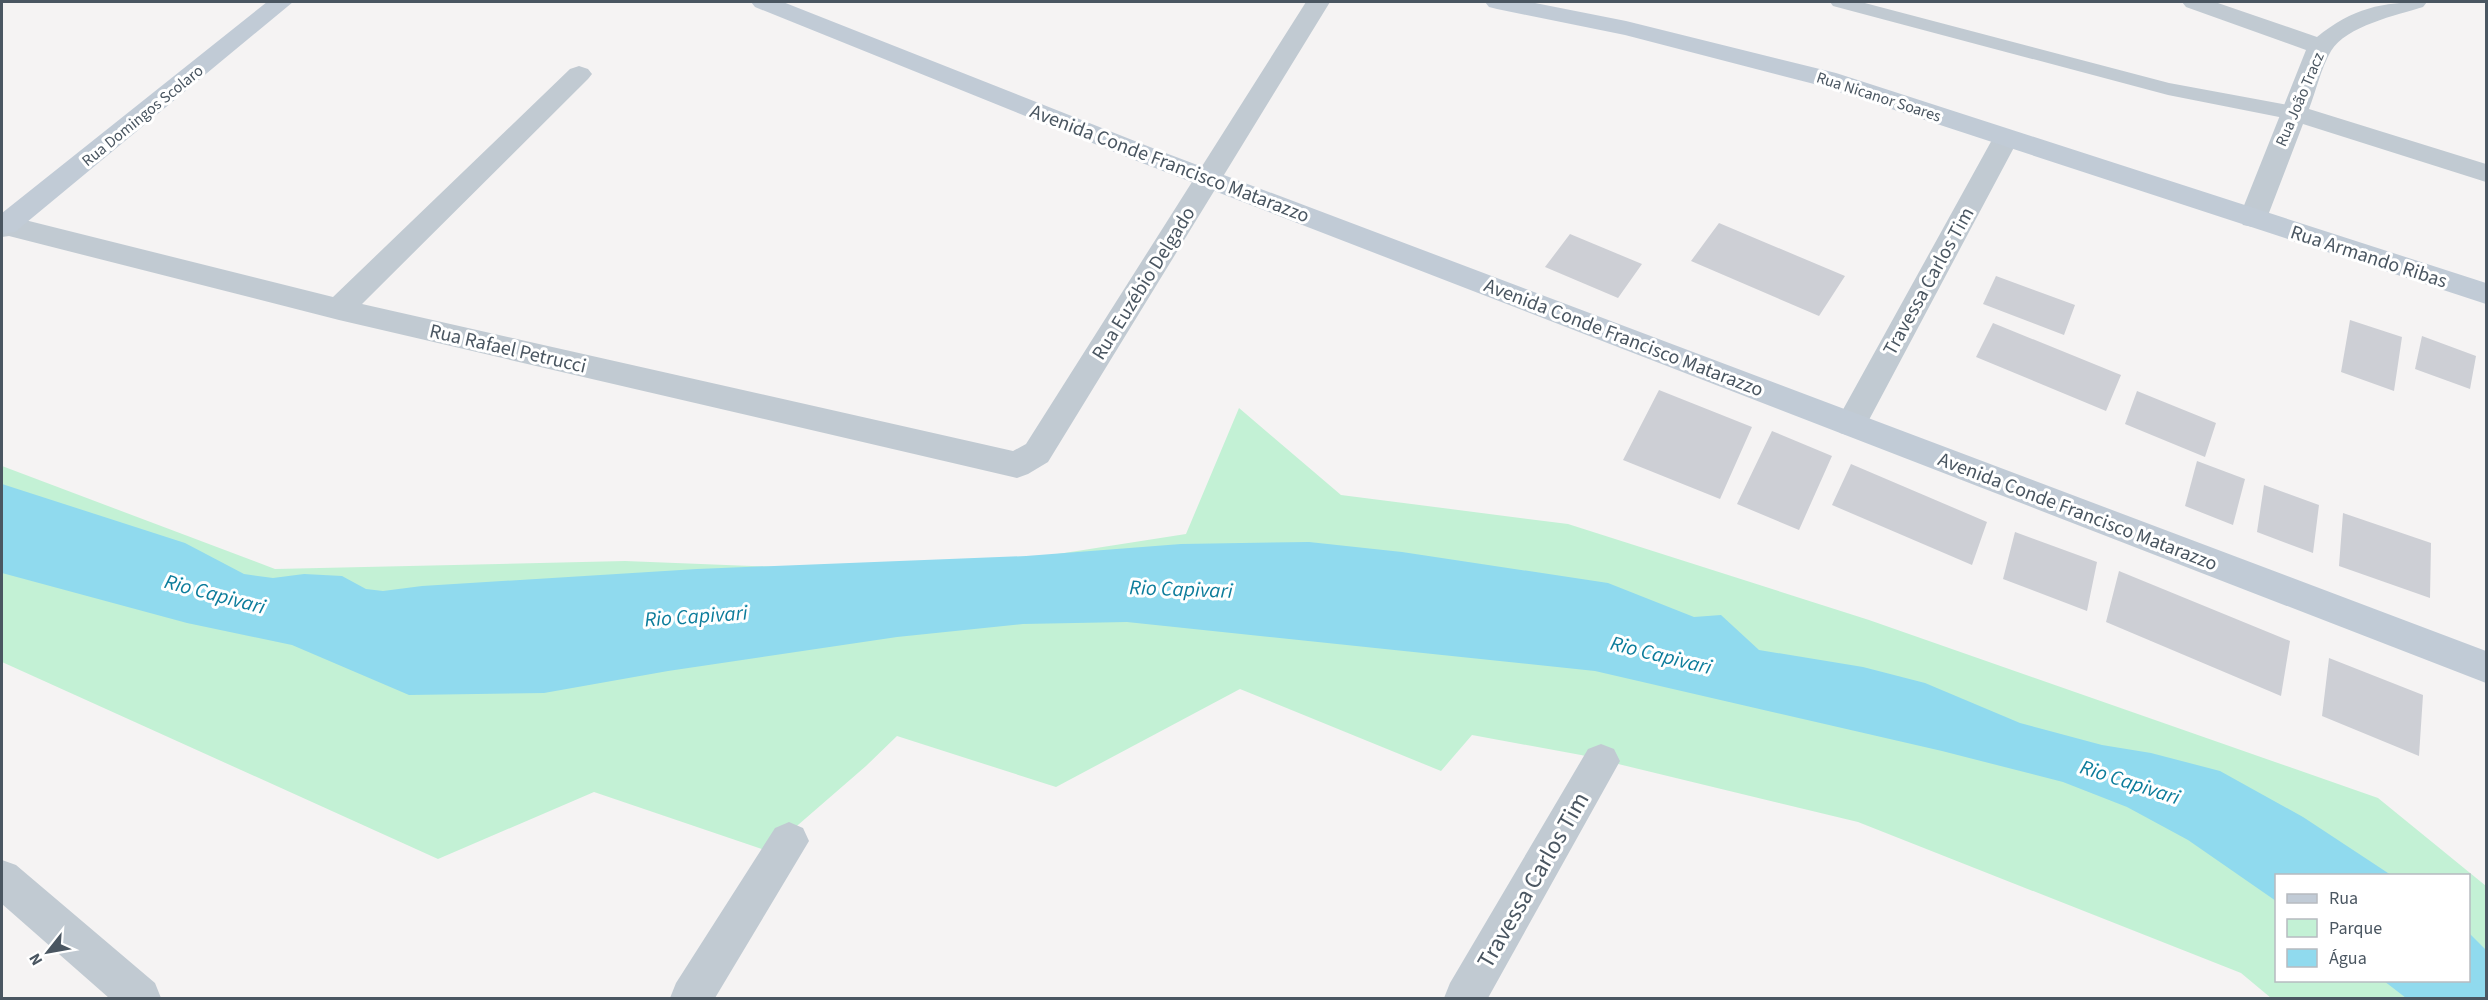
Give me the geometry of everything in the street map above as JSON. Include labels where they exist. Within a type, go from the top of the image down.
[{"type":"street","name":"Rua Domingos Scolaro","points":[[3,226],[282,2]]},
{"type":"street","name":"Avenida Conde Francisco Matarazzo","points":[[763,2],[1209,178],[2487,667]]},
{"type":"street","name":"Rua Euzébio Delgado","points":[[1017,465],[1036,453],[1318,2]]},
{"type":"street","name":"Rua Nicanor Soares","points":[[1497,2],[1626,28],[1827,79],[2253,218]]},
{"type":"street","points":[[2194,2],[2320,48]]},
{"type":"street","name":"Rua João Tracz","points":[[2253,218],[2320,48],[2343,28],[2379,5],[2415,2]]},
{"type":"street","points":[[339,309],[579,74]]},
{"type":"street","points":[[2294,113],[2487,173]]},
{"type":"street","name":"Travessa Carlos Tim","points":[[1851,424],[2006,138]]},
{"type":"street","name":"Rua Armando Ribas","points":[[2253,218],[2487,294]]},
{"type":"street","name":"Rua Rafael Petrucci","points":[[3,226],[339,309],[1017,465]]},
{"type":"street","name":"Travessa Carlos Tim","points":[[1465,999],[1601,761]]},
{"type":"street","points":[[691,999],[789,842]]},
{"type":"street","points":[[2,879],[140,999]]},
{"type":"lane","points":[[1840,2],[2168,89],[2294,113]]},
{"type":"green space","points":[[1239,408],[1341,495],[1568,524],[1869,620],[2378,798],[2486,886],[2486,998],[2271,998],[2241,973],[1858,822],[1581,755],[1472,735],[1441,771],[1240,689],[1056,787],[897,736],[768,851],[594,792],[438,859],[2,662],[2,466],[275,569],[625,561],[935,573],[1186,534]]},
{"type":"water","name":"Rio Capivari","points":[[2,484],[185,543],[244,574],[273,578],[304,574],[342,576],[366,589],[383,591],[422,586],[697,569],[1026,556],[1181,544],[1309,542],[1402,552],[1608,583],[1694,617],[1721,615],[1759,650],[1863,667],[1925,683],[2020,723],[2102,745],[2151,753],[2220,771],[2303,817],[2389,874],[2275,874],[2275,900],[2188,840],[2127,807],[2063,782],[1942,751],[1595,671],[1127,622],[1023,624],[897,637],[668,671],[544,693],[409,695],[292,645],[187,623],[2,573]]},
{"type":"water","points":[[2470,934],[2486,950],[2486,998],[2406,998],[2385,982],[2470,982]]},
{"type":"building","points":[[1719,223],[1845,276],[1819,316],[1691,261]]},
{"type":"building","points":[[1570,234],[1642,264],[1618,298],[1545,267]]},
{"type":"building","points":[[1996,276],[2075,305],[2064,335],[1983,304]]},
{"type":"building","points":[[2350,320],[2402,337],[2394,391],[2341,372]]},
{"type":"building","points":[[1993,323],[2121,375],[2106,411],[1976,357]]},
{"type":"building","points":[[2422,336],[2476,356],[2470,389],[2415,369]]},
{"type":"building","points":[[1659,390],[1752,427],[1720,499],[1623,460]]},
{"type":"building","points":[[2137,391],[2216,423],[2205,457],[2125,424]]},
{"type":"building","points":[[1772,431],[1832,456],[1799,530],[1737,504]]},
{"type":"building","points":[[2197,461],[2245,479],[2233,525],[2185,506]]},
{"type":"building","points":[[1851,464],[1987,522],[1972,565],[1832,505]]},
{"type":"building","points":[[2264,485],[2319,505],[2313,553],[2257,532]]},
{"type":"building","points":[[2343,513],[2431,543],[2430,598],[2339,566]]},
{"type":"building","points":[[2015,532],[2097,562],[2087,611],[2003,579]]},
{"type":"building","points":[[2119,571],[2290,641],[2281,696],[2106,622]]},
{"type":"building","points":[[2329,658],[2423,695],[2419,756],[2322,716]]}]
